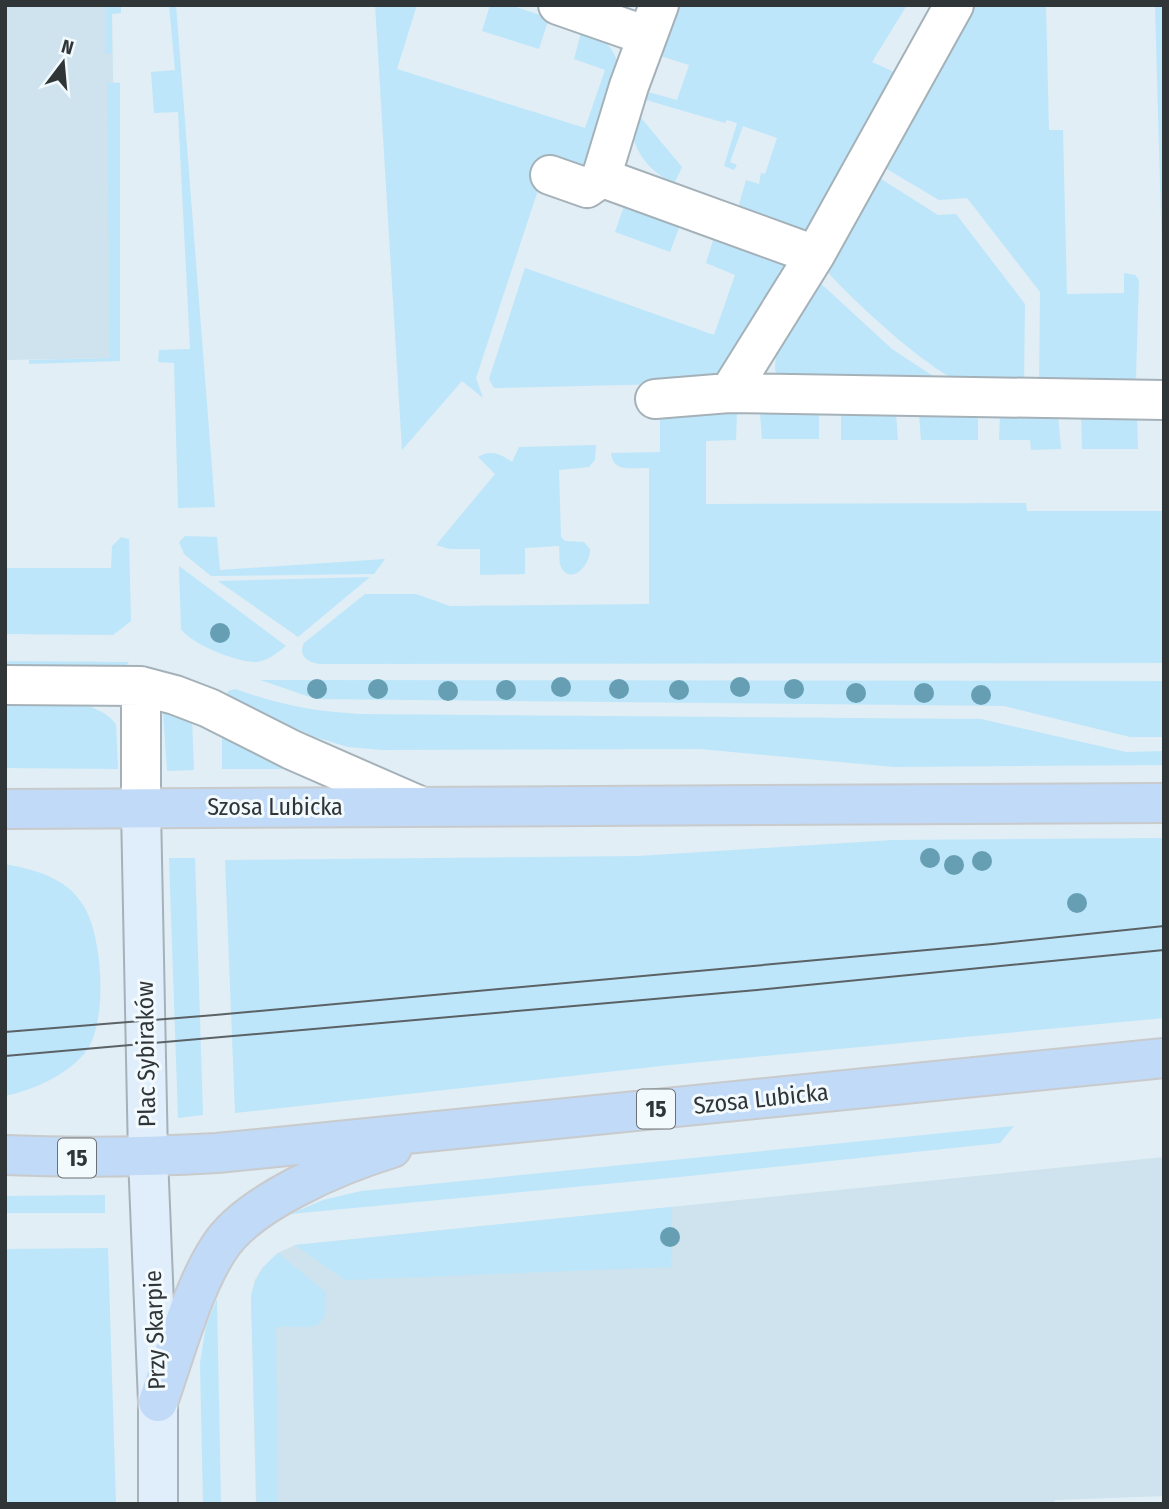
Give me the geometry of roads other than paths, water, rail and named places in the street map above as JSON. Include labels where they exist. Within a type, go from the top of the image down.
[{"type":"main road","name":"Szosa Lubicka","points":[[141,809],[1164,803]]},
{"type":"main road","points":[[5,809],[141,809]]},
{"type":"main road","name":"Szosa Lubicka","points":[[148,1157],[217,1153],[1164,1058]]},
{"type":"main road","points":[[158,1402],[204,1273],[233,1230],[256,1210],[280,1196],[371,1155],[448,1130]]},
{"type":"main road","name":"Plac Sybiraków","points":[[5,1155],[148,1157]]},
{"type":"street","points":[[550,174],[587,188],[601,178],[653,21],[558,5]]},
{"type":"street","points":[[729,393],[815,256],[954,5]]},
{"type":"street","points":[[601,178],[815,256]]},
{"type":"street","points":[[654,399],[729,393],[1164,400]]},
{"type":"street","points":[[5,685],[141,686],[175,695],[209,708],[292,750],[420,806]]},
{"type":"street","points":[[141,686],[141,809]]},
{"type":"street","name":"Plac Sybiraków","points":[[141,809],[148,1157]]},
{"type":"street","name":"Przy Skarpie","points":[[148,1157],[158,1402],[158,1504]]},
{"type":"tram line","points":[[5,1032],[993,944],[1164,926]]},
{"type":"tram line","points":[[5,1056],[757,990],[1164,950]]}]
